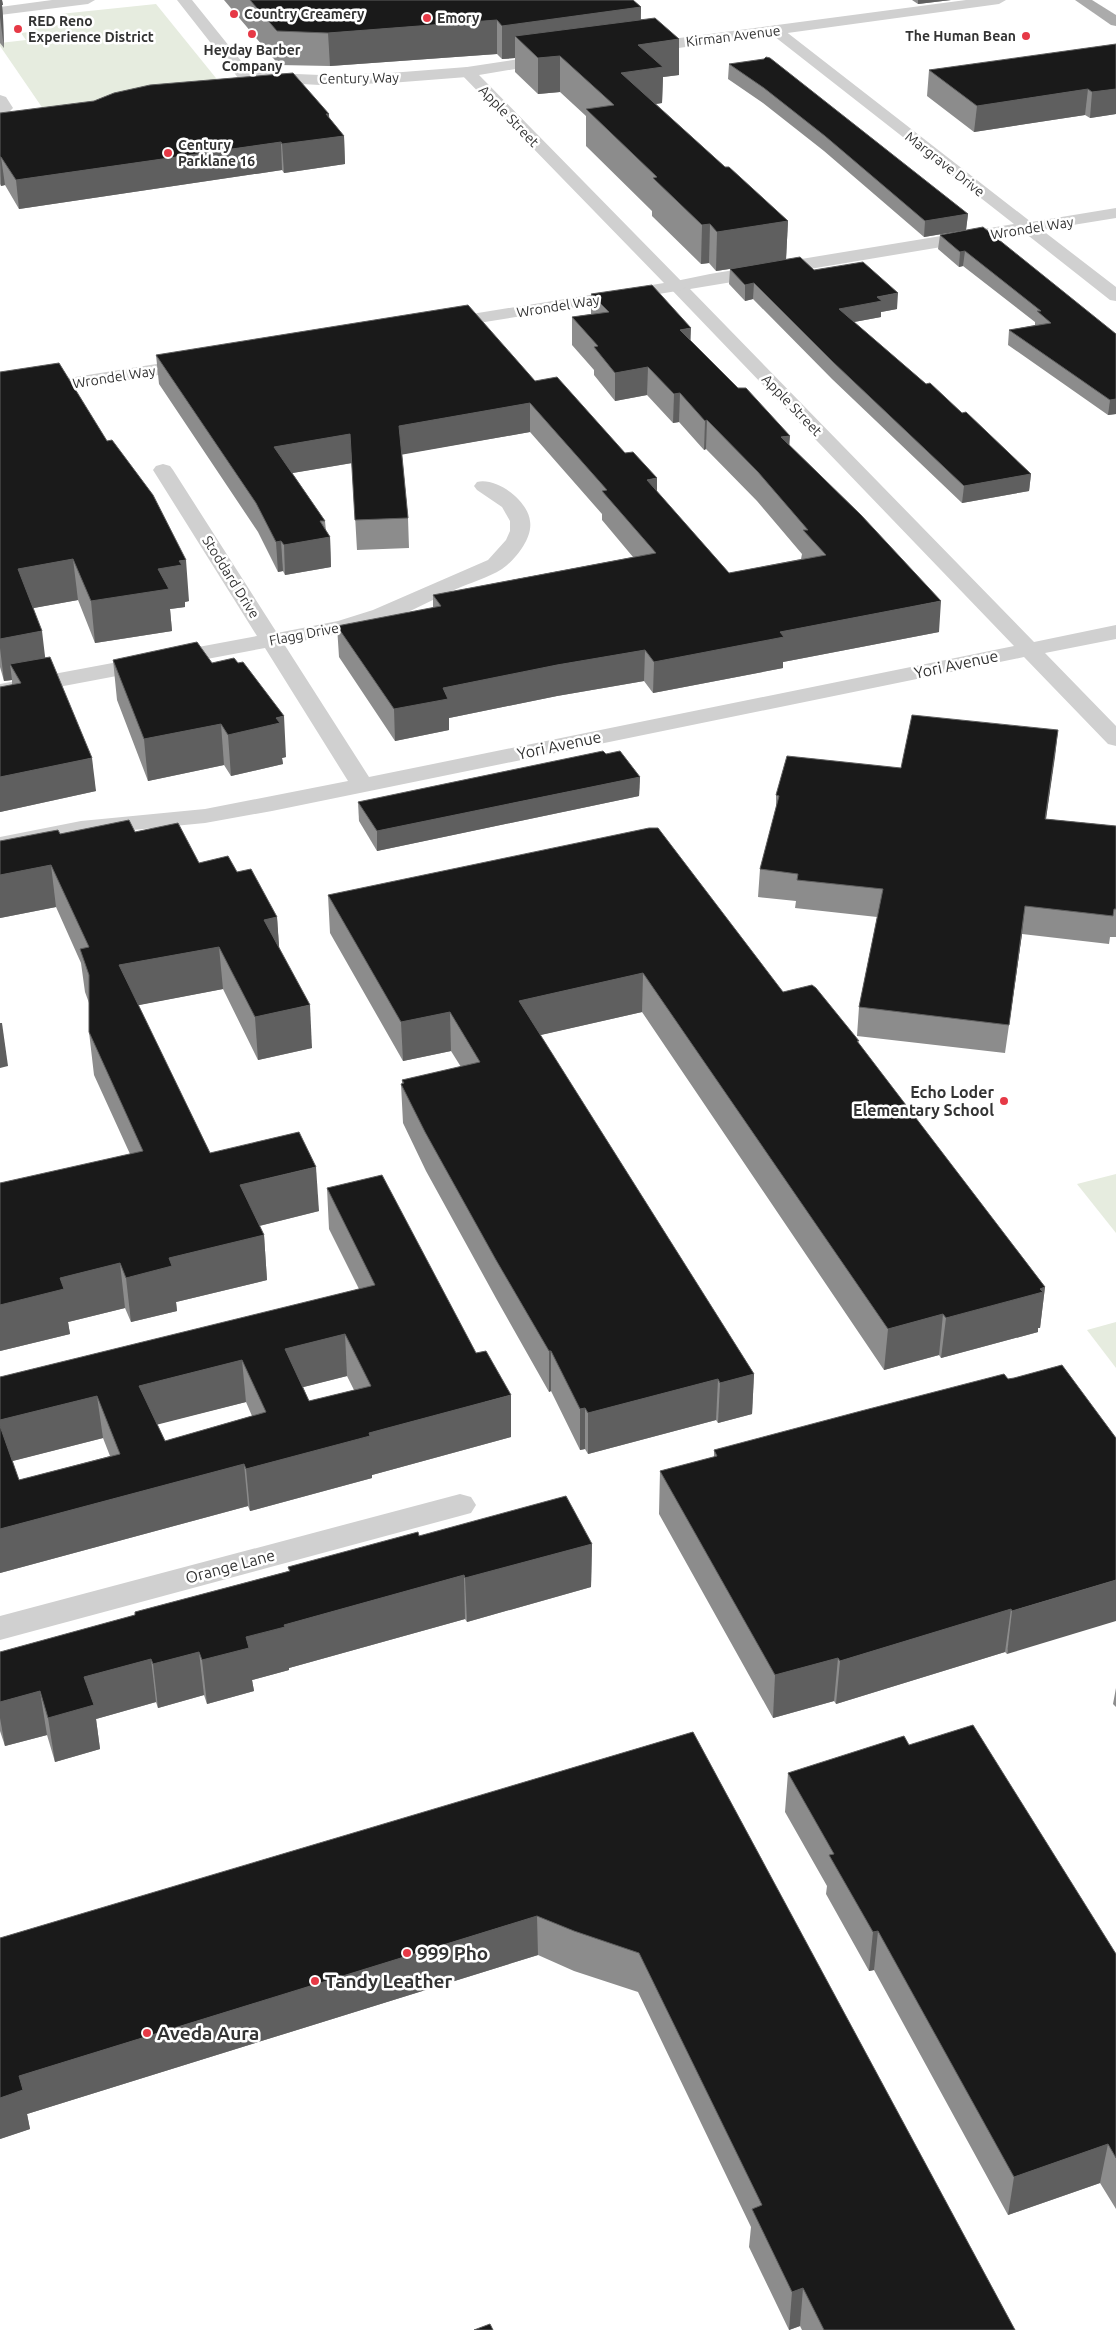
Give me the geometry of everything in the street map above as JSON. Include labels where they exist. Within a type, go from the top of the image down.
[{"type":"main road","points":[[1082,0],[1116,22]]},
{"type":"street","points":[[0,11],[51,2],[88,0]]},
{"type":"street","name":"Century Way","points":[[184,0],[245,76],[320,80],[390,78],[467,72]]},
{"type":"street","name":"Kirman Avenue","points":[[626,50],[999,0]]},
{"type":"street","name":"Margrave Drive","points":[[775,30],[1116,296]]},
{"type":"street","points":[[467,72],[569,57]]},
{"type":"street","name":"Apple Street","points":[[467,72],[1030,648],[1116,739]]},
{"type":"street","name":"Wrondel Way","points":[[424,327],[1116,214]]},
{"type":"street","name":"Wrondel Way","points":[[0,395],[209,362]]},
{"type":"street","name":"Stoddard Drive","points":[[163,470],[362,786]]},
{"type":"street","name":"Flagg Drive","points":[[0,691],[342,627],[381,615],[495,564],[510,551],[519,536],[521,521],[514,506],[502,494],[484,486]]},
{"type":"street","name":"Yori Avenue","points":[[0,844],[104,825],[205,816],[362,786],[1030,648],[1116,632]]},
{"type":"street","name":"Orange Lane","points":[[0,1628],[460,1505]]},
{"type":"shaded area","points":[[156,4],[224,88],[50,119],[0,46],[0,43],[26,40],[21,33],[36,31],[34,28],[67,24],[60,14]]},
{"type":"shaded area","points":[[1116,1174],[1116,1233],[1077,1184]]},
{"type":"shaded area","points":[[1116,1322],[1116,1368],[1087,1330]]},
{"type":"building","points":[[250,0],[633,0],[641,7],[502,26],[497,20],[328,33],[277,31]]},
{"type":"building","points":[[655,18],[679,39],[638,45],[663,67],[621,73],[788,221],[717,232],[710,224],[702,225],[653,178],[657,177],[586,109],[614,105],[560,56],[538,58],[515,36]]},
{"type":"building","points":[[1116,44],[1116,89],[1092,92],[1088,89],[977,106],[929,70]]},
{"type":"building","points":[[766,57],[770,58],[968,214],[925,221],[825,136],[764,88],[729,64],[764,59]]},
{"type":"building","points":[[293,73],[329,114],[326,114],[344,136],[282,144],[281,142],[16,180],[0,157],[0,113],[94,101],[114,93],[150,85]]},
{"type":"building","points":[[983,227],[1116,334],[1116,399],[1110,400],[1009,330],[1051,323],[1037,311],[1041,311],[965,251],[960,252],[940,235]]},
{"type":"building","points":[[800,257],[814,270],[863,262],[898,293],[877,297],[882,301],[839,309],[926,384],[930,383],[962,413],[966,412],[1031,474],[964,486],[833,362],[754,283],[745,285],[730,269]]},
{"type":"building","points":[[652,285],[691,328],[680,330],[738,388],[746,388],[790,436],[781,437],[861,515],[941,601],[780,632],[784,637],[654,662],[645,650],[557,665],[443,688],[448,699],[394,709],[337,626],[441,606],[433,595],[656,553],[602,491],[607,490],[530,403],[399,426],[408,518],[355,520],[350,434],[274,447],[325,521],[320,521],[330,537],[284,545],[281,541],[276,542],[256,503],[156,355],[468,305],[535,381],[557,377],[625,453],[633,452],[657,478],[647,480],[729,573],[826,555],[803,530],[808,530],[758,472],[707,420],[705,421],[680,393],[674,394],[648,367],[615,373],[594,347],[598,346],[572,317],[609,312],[591,294]]},
{"type":"building","points":[[59,363],[107,441],[112,440],[153,495],[186,560],[179,561],[182,565],[158,569],[169,589],[91,601],[73,559],[18,569],[42,631],[0,639],[0,372]]},
{"type":"building","points":[[197,642],[212,663],[234,658],[238,663],[243,662],[284,716],[276,718],[280,723],[228,735],[221,724],[144,739],[113,660]]},
{"type":"building","points":[[50,657],[92,758],[0,777],[0,687],[21,683],[10,664]]},
{"type":"building","points":[[912,715],[1058,730],[1045,819],[1116,826],[1116,909],[1114,909],[1113,916],[1025,906],[1009,1025],[859,1007],[883,889],[797,880],[798,874],[760,869],[779,796],[776,795],[787,756],[901,768]]},
{"type":"building","points":[[603,751],[606,754],[620,751],[640,777],[377,831],[358,802]]},
{"type":"building","points":[[129,820],[135,832],[178,823],[199,863],[228,856],[237,872],[251,869],[277,917],[264,920],[310,1005],[255,1017],[219,947],[119,965],[210,1153],[299,1132],[316,1167],[240,1185],[264,1235],[169,1258],[172,1266],[126,1278],[120,1263],[60,1278],[64,1289],[0,1305],[0,1183],[143,1151],[89,1032],[89,975],[80,949],[89,947],[51,865],[0,875],[0,841],[58,830],[60,834]]},
{"type":"building","points":[[649,828],[658,828],[783,992],[812,985],[816,988],[859,1041],[857,1041],[1045,1287],[1040,1289],[1043,1292],[946,1318],[943,1314],[888,1329],[643,973],[519,1001],[754,1374],[720,1383],[718,1379],[588,1413],[585,1408],[580,1409],[551,1351],[549,1351],[496,1260],[425,1132],[401,1084],[404,1083],[402,1080],[480,1062],[450,1012],[401,1022],[328,895]]},
{"type":"building","points":[[382,1175],[476,1353],[486,1351],[511,1395],[369,1433],[370,1436],[246,1469],[244,1464],[0,1529],[0,1426],[19,1480],[120,1454],[97,1396],[0,1420],[0,1377],[375,1285],[327,1188]],"holes":[[[345,1334],[371,1386],[309,1401],[285,1349]],[[242,1360],[266,1412],[165,1441],[139,1386]]]},
{"type":"building","points":[[1062,1365],[1116,1438],[1116,1580],[1012,1611],[1011,1609],[840,1661],[838,1658],[775,1675],[660,1471],[717,1456],[714,1450],[861,1411],[1004,1374],[1008,1379]]},
{"type":"building","points":[[566,1496],[592,1544],[465,1578],[464,1575],[284,1625],[285,1627],[246,1637],[249,1648],[202,1660],[199,1652],[153,1664],[151,1659],[84,1677],[94,1705],[48,1718],[40,1691],[0,1702],[0,1652],[135,1615],[135,1612],[290,1571],[288,1567],[418,1532],[419,1536]]},
{"type":"building","points":[[973,1725],[1116,1954],[1116,2158],[1108,2144],[1014,2177],[878,1931],[873,1932],[829,1855],[834,1854],[788,1773],[904,1736],[909,1745]]},
{"type":"building","points":[[693,1732],[1015,2330],[824,2330],[803,2288],[792,2292],[752,2209],[762,2205],[639,1953],[537,1916],[19,2076],[23,2090],[0,2098],[0,1938]]},
{"type":"building","points":[[490,2324],[493,2330],[474,2330]]},
{"type":"place","name":"Country Creamery","points":[[234,14]]},
{"type":"place","name":"Emory","points":[[427,18]]},
{"type":"place","name":"RED Reno Experience District","points":[[18,29]]},
{"type":"place","name":"Heyday Barber Company","points":[[252,34]]},
{"type":"place","name":"The Human Bean","points":[[1026,36]]},
{"type":"place","name":"Century Parklane 16","points":[[168,153]]},
{"type":"place","name":"Echo Loder Elementary School","points":[[1004,1101]]},
{"type":"place","name":"999 Pho","points":[[407,1953]]},
{"type":"place","name":"Tandy Leather","points":[[315,1981]]},
{"type":"place","name":"Aveda Aura","points":[[147,2033]]}]
